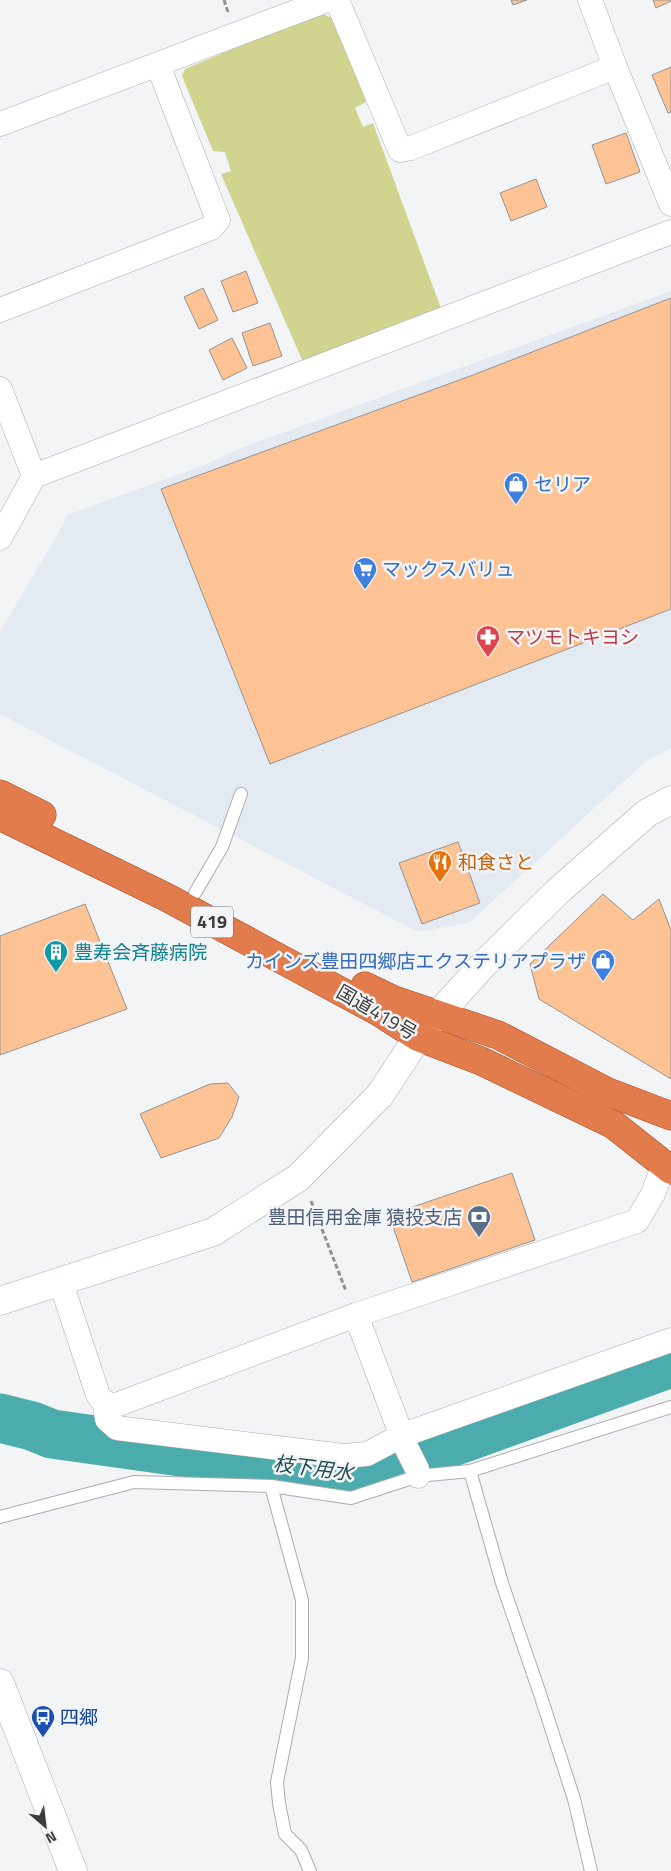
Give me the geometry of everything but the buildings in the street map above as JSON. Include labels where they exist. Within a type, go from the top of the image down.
[{"type":"highway","name":"国道419号","points":[[0,794],[159,873],[312,955],[373,991],[394,1000],[498,1035],[608,1092],[671,1116]]},
{"type":"highway","name":"国道419号","points":[[0,816],[166,897],[379,1012],[418,1037],[481,1061],[614,1125],[668,1167]]},
{"type":"street","points":[[0,124],[328,0]]},
{"type":"street","points":[[337,0],[400,150],[411,148],[615,67]]},
{"type":"street","points":[[590,0],[671,204]]},
{"type":"street","points":[[0,310],[211,228],[218,220],[158,65]]},
{"type":"street","points":[[0,538],[34,476],[671,232]]},
{"type":"street","points":[[0,389],[34,476]]},
{"type":"street","points":[[0,1302],[214,1232],[298,1178],[380,1095],[418,1037],[482,966],[557,892],[646,813],[671,800]]},
{"type":"street","points":[[105,1403],[116,1405],[356,1315],[637,1221],[668,1167]]},
{"type":"street","points":[[61,1283],[98,1395],[105,1403],[107,1419],[117,1428],[343,1456],[367,1454],[404,1441],[671,1340]]},
{"type":"street","points":[[356,1315],[417,1472]]},
{"type":"street","points":[[0,1683],[73,1871]]},
{"type":"lane","points":[[195,893],[222,847],[241,794]]},
{"type":"lane","points":[[0,1517],[134,1482],[271,1486],[351,1498],[417,1472],[470,1471],[671,1407]]},
{"type":"lane","points":[[470,1471],[502,1583],[574,1799],[591,1871]]},
{"type":"lane","points":[[271,1486],[302,1600],[302,1658],[277,1782],[279,1803],[285,1834],[301,1850],[310,1871]]},
{"type":"path","points":[[298,1178],[312,1203],[356,1315]]},
{"type":"shaded area","points":[[671,291],[671,748],[645,762],[469,923],[418,932],[0,714],[0,632],[59,532],[67,515],[204,465],[241,448]]},
{"type":"green space","points":[[320,12],[335,20],[366,102],[355,108],[363,127],[373,123],[443,314],[303,362],[221,174],[231,171],[225,152],[213,151],[182,76],[185,69]]},
{"type":"waterway","name":"枝下用水","points":[[0,1418],[32,1426],[52,1434],[345,1475],[361,1475],[671,1363]]},
{"type":"place","name":"セリア","points":[[516,505]]},
{"type":"place","name":"マックスバリュ","points":[[365,590]]},
{"type":"place","name":"マツモトキヨシ","points":[[488,658]]},
{"type":"place","name":"和食さと","points":[[440,883]]},
{"type":"place","name":"豊寿会斉藤病院","points":[[56,973]]},
{"type":"place","name":"カインズ豊田四郷店エクステリアプラザ","points":[[603,982]]},
{"type":"place","name":"豊田信用金庫 猿投支店","points":[[479,1238]]},
{"type":"place","name":"四郷","points":[[43,1738]]}]
